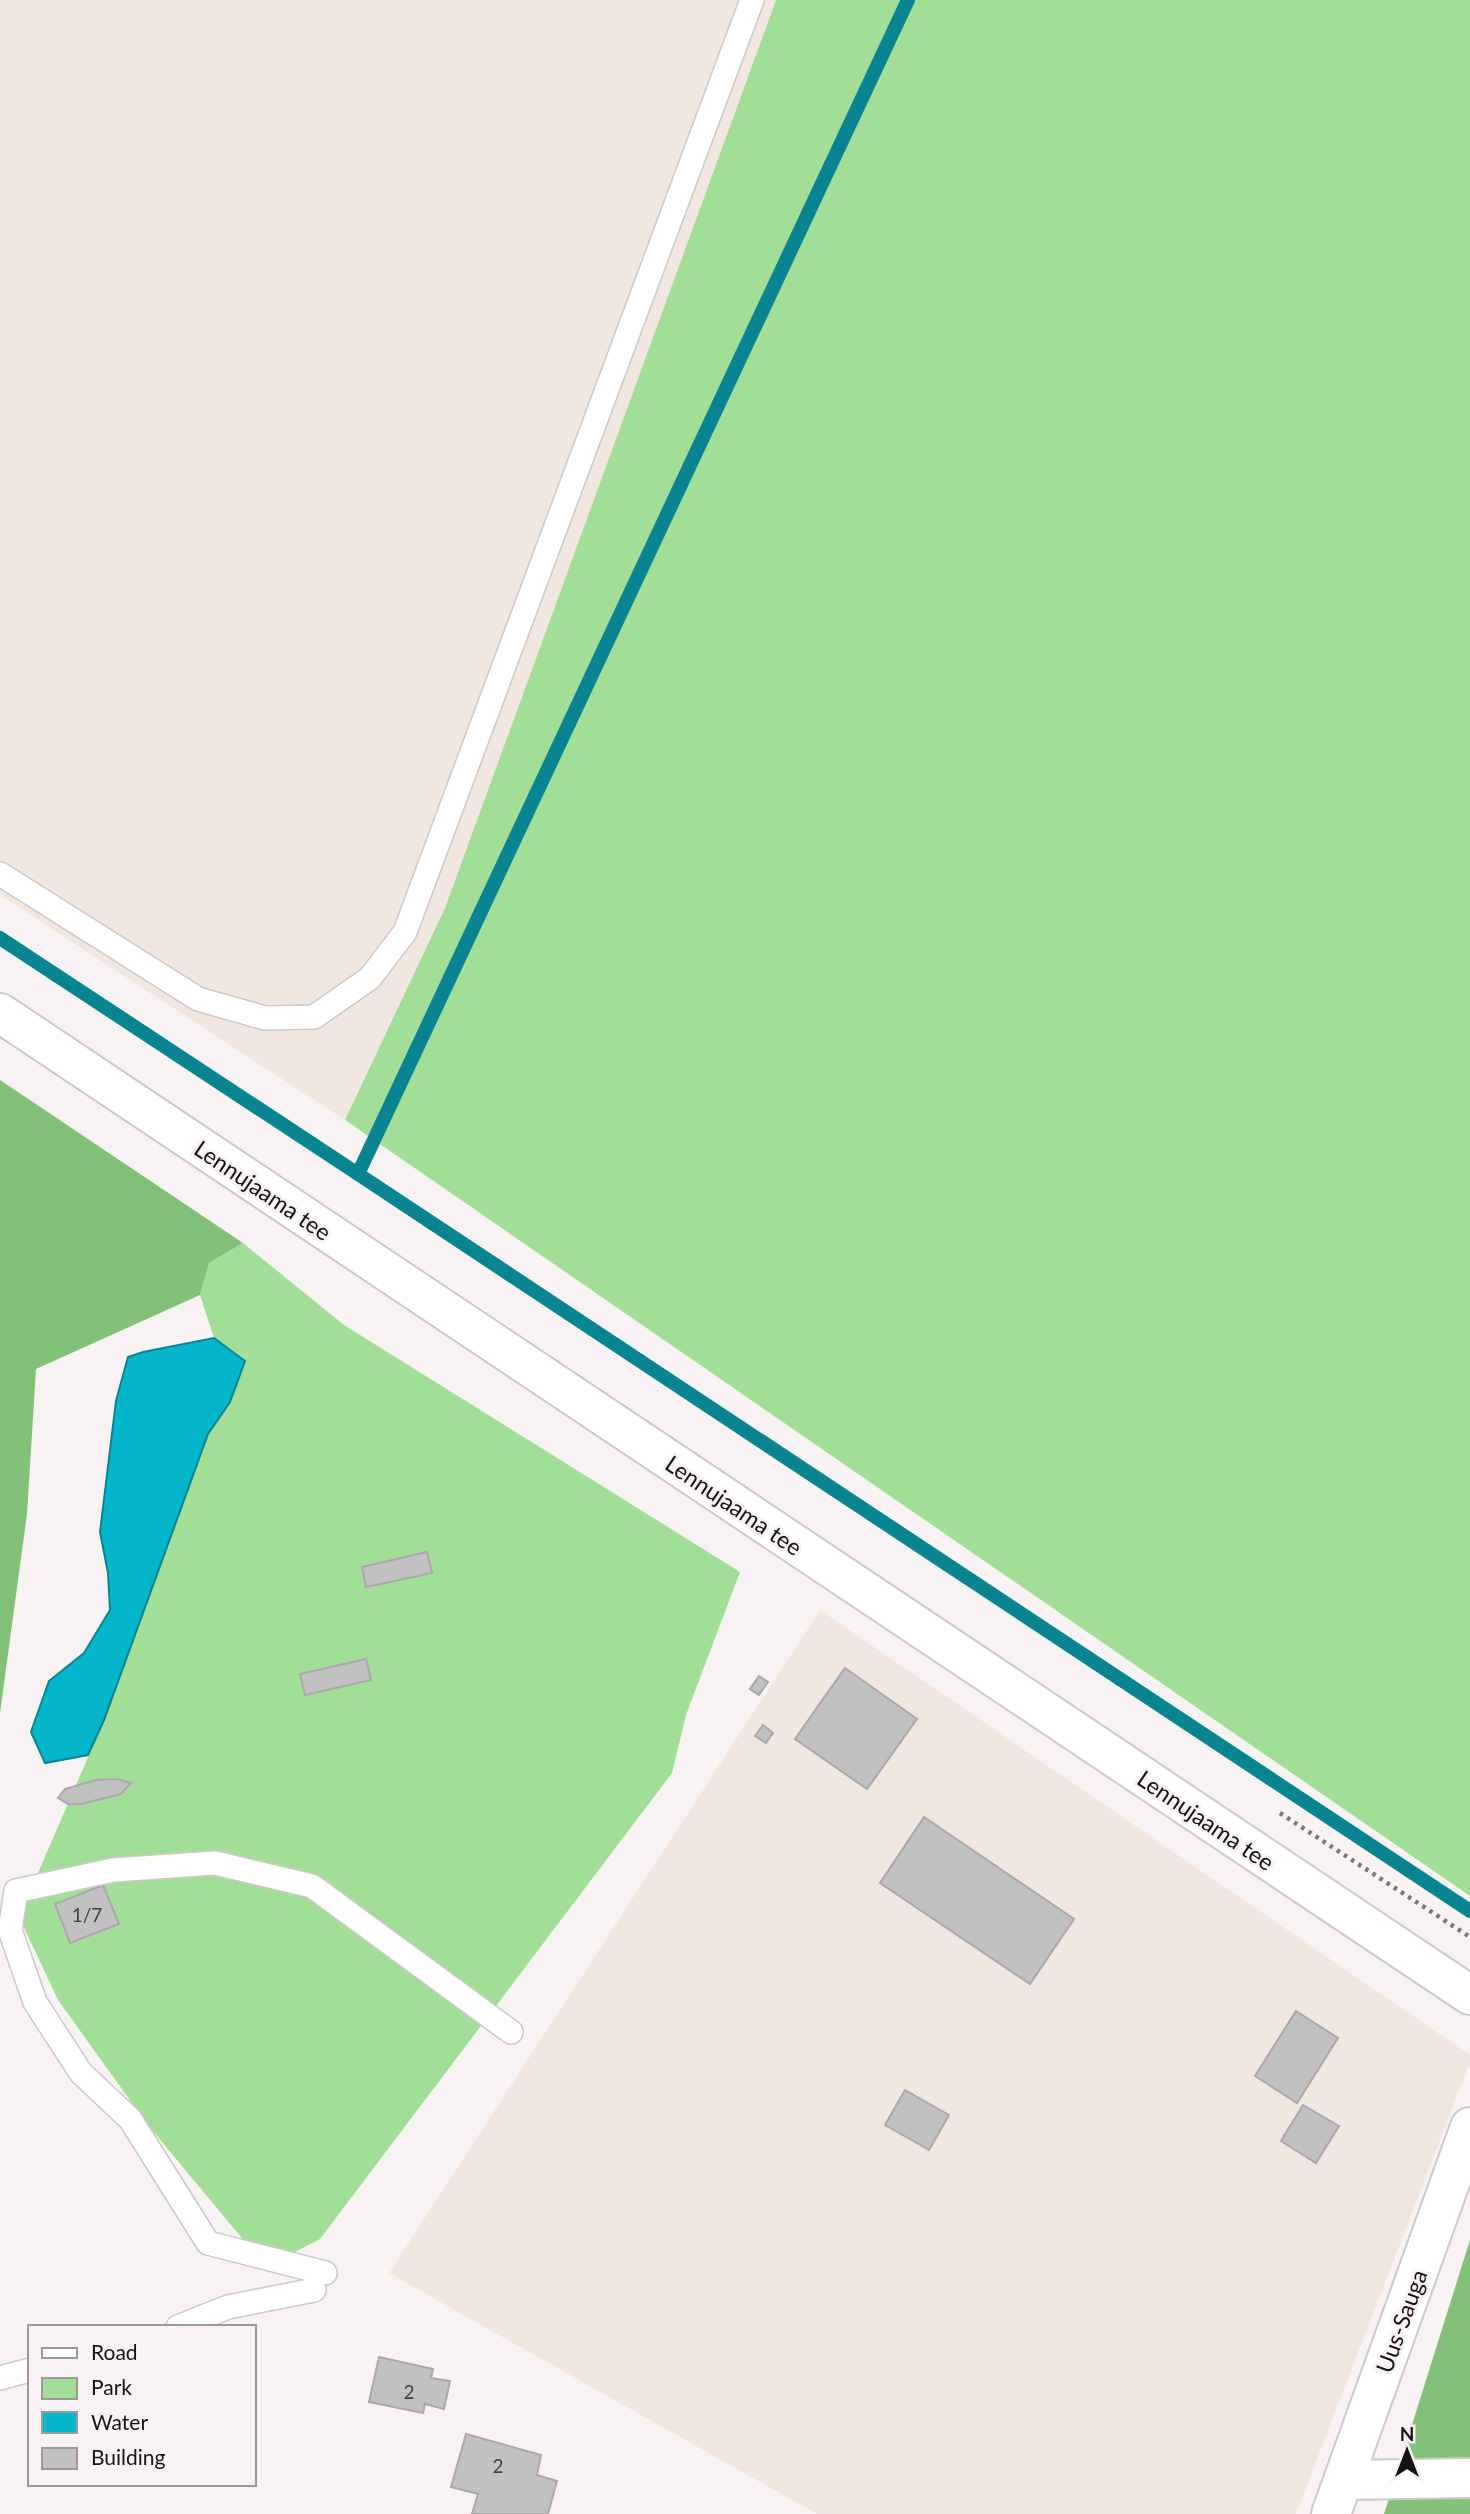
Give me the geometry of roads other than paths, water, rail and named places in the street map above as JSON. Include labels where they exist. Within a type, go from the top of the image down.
[{"type":"street","name":"Lennujaama tee","points":[[0,1013],[1470,1995]]},
{"type":"street","name":"Uus-Sauga","points":[[1337,2497],[1470,2127]]},
{"type":"street","points":[[1337,2497],[1470,2478]]},
{"type":"lane","points":[[0,874],[198,999],[254,1015],[265,1018],[314,1017],[370,978],[405,932],[752,0]]},
{"type":"lane","points":[[183,2325],[228,2307],[319,2282],[208,2243],[130,2119],[82,2073],[35,2002],[10,1930],[16,1891],[113,1870],[215,1863],[312,1886],[511,2032]]},
{"type":"lane","points":[[0,2378],[28,2371]]},
{"type":"water","points":[[214,1338],[245,1361],[230,1402],[208,1434],[104,1720],[88,1755],[45,1763],[31,1732],[49,1681],[84,1653],[110,1610],[108,1573],[100,1532],[116,1401],[128,1357]]},
{"type":"waterway","points":[[908,0],[358,1174],[1470,1911]]},
{"type":"waterway","points":[[0,938],[358,1174]]}]
